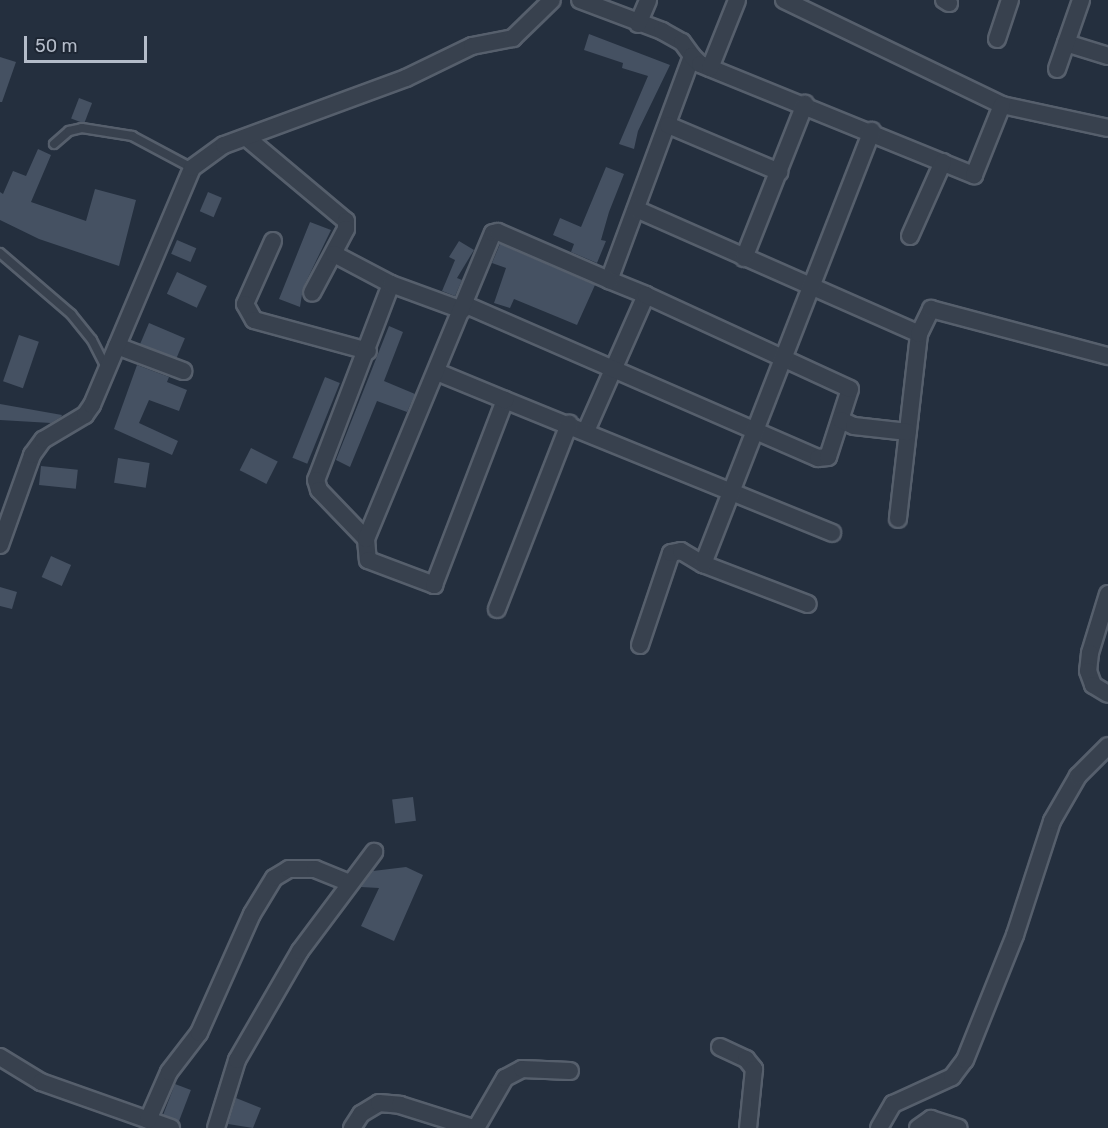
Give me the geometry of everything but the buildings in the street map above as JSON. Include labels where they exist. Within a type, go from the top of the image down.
[{"type":"street","points":[[0,545],[32,456],[54,431],[85,416],[192,168],[224,145],[406,78],[472,46],[513,38],[552,0]]},
{"type":"street","points":[[580,0],[682,42],[692,56],[710,68],[872,131],[974,175],[1002,105]]},
{"type":"street","points":[[638,24],[648,0]]},
{"type":"street","points":[[710,68],[737,0]]},
{"type":"street","points":[[784,0],[811,6],[1002,105],[1108,128]]},
{"type":"street","points":[[997,39],[1010,0]]},
{"type":"street","points":[[1058,69],[1080,0]]},
{"type":"street","points":[[1066,43],[1108,56]]},
{"type":"street","points":[[609,280],[692,56]]},
{"type":"street","points":[[744,258],[805,104]]},
{"type":"street","points":[[668,125],[779,172]]},
{"type":"street","points":[[703,564],[729,490],[872,131]]},
{"type":"street","points":[[247,138],[274,165],[339,211],[346,229],[312,292]]},
{"type":"street","points":[[910,236],[943,162]]},
{"type":"street","points":[[636,209],[808,288],[919,334]]},
{"type":"street","points":[[334,254],[391,284],[464,307],[613,366],[824,459],[841,420],[849,389],[646,295],[495,232],[464,307],[437,372],[366,539],[368,560],[434,585],[506,400]]},
{"type":"street","points":[[273,241],[245,304],[254,320],[368,351]]},
{"type":"street","points":[[366,539],[316,485],[368,351],[391,284]]},
{"type":"street","points":[[586,431],[646,295]]},
{"type":"street","points":[[898,519],[919,334],[931,309],[1108,356]]},
{"type":"street","points":[[117,346],[183,371]]},
{"type":"street","points":[[437,372],[569,423],[832,533]]},
{"type":"street","points":[[841,420],[854,426],[908,432]]},
{"type":"street","points":[[497,609],[569,423]]},
{"type":"street","points":[[640,645],[672,553],[681,551],[703,564],[808,604]]},
{"type":"street","points":[[1108,594],[1090,653],[1088,671],[1093,685],[1108,694]]},
{"type":"street","points":[[879,1128],[893,1104],[951,1077],[965,1060],[1015,935],[1052,820],[1078,776],[1108,746]]},
{"type":"street","points":[[216,1128],[237,1060],[300,951],[374,852]]},
{"type":"street","points":[[148,1120],[169,1072],[199,1032],[252,914],[274,878],[289,869],[315,869],[349,883]]},
{"type":"street","points":[[720,1047],[746,1059],[754,1069],[748,1128]]},
{"type":"street","points":[[0,1057],[41,1082],[171,1128]]},
{"type":"street","points":[[352,1128],[361,1114],[379,1103],[400,1105],[475,1128],[506,1078],[522,1069],[570,1071]]},
{"type":"street","points":[[918,1128],[931,1119],[959,1128]]},
{"type":"lane","points":[[54,144],[69,131],[82,128],[132,136],[192,168]]},
{"type":"lane","points":[[0,253],[71,314],[93,340],[106,370]]}]
